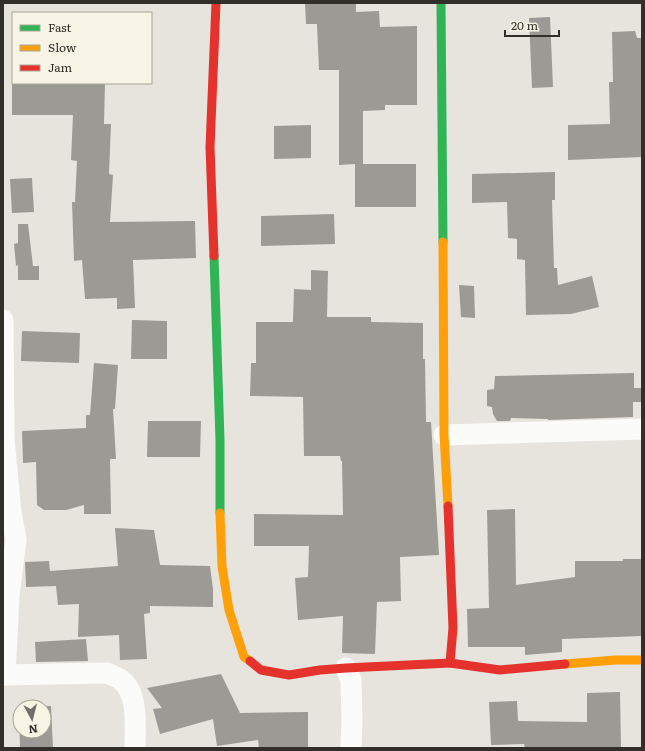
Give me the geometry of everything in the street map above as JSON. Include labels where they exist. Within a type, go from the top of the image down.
[{"type":"street","points":[[216,3],[210,147],[220,440],[221,551],[222,566],[230,610],[244,657],[261,670],[289,675],[346,668],[450,663],[500,670],[616,660],[642,660]]},
{"type":"street","points":[[441,3],[444,435],[451,550],[453,628],[450,663]]},
{"type":"street","points":[[3,320],[3,438],[11,513],[16,539],[9,596],[4,675],[107,673],[122,680],[132,694],[135,710],[135,748]]},
{"type":"street","points":[[444,435],[642,429]]},
{"type":"street","points":[[346,668],[351,680],[351,748]]},
{"type":"building","points":[[305,3],[356,3],[356,12],[379,11],[380,27],[417,26],[417,105],[385,105],[385,110],[363,111],[363,164],[416,164],[416,207],[355,207],[355,164],[339,165],[339,70],[319,70],[317,24],[306,24]]},
{"type":"building","points":[[550,17],[553,87],[532,88],[529,18]]},
{"type":"building","points":[[635,31],[637,38],[642,38],[642,157],[568,160],[568,125],[610,124],[609,82],[613,82],[612,32]]},
{"type":"building","points":[[12,84],[105,84],[104,124],[111,124],[109,174],[113,175],[110,222],[195,221],[196,258],[133,260],[135,308],[117,309],[117,298],[85,299],[82,260],[74,261],[72,202],[75,202],[77,161],[71,160],[73,115],[12,115]]},
{"type":"building","points":[[311,125],[311,158],[274,159],[274,126]]},
{"type":"building","points":[[555,172],[555,200],[552,200],[554,268],[557,268],[558,285],[592,276],[599,307],[571,314],[526,315],[525,260],[517,259],[517,239],[508,238],[507,202],[472,203],[472,174]]},
{"type":"building","points":[[32,178],[34,212],[12,213],[10,179]]},
{"type":"building","points":[[334,214],[335,244],[261,246],[261,216]]},
{"type":"building","points":[[18,224],[28,224],[33,266],[39,266],[39,280],[18,280],[18,265],[16,266],[14,244],[18,243]]},
{"type":"building","points":[[311,270],[328,271],[327,317],[371,317],[371,322],[423,323],[426,422],[431,422],[439,555],[400,557],[401,601],[377,602],[375,654],[342,653],[343,616],[298,620],[295,578],[308,577],[309,546],[254,546],[254,514],[343,515],[342,461],[340,456],[304,456],[303,397],[250,396],[251,363],[256,363],[256,322],[293,322],[294,289],[311,290]]},
{"type":"building","points":[[459,285],[474,286],[475,318],[461,317]]},
{"type":"building","points":[[132,320],[167,321],[167,359],[131,359]]},
{"type":"building","points":[[22,331],[80,333],[79,363],[21,361]]},
{"type":"building","points":[[94,363],[118,365],[115,409],[113,409],[116,459],[110,459],[111,514],[84,514],[84,505],[66,510],[44,510],[37,505],[36,462],[23,463],[22,431],[86,428],[86,415],[90,415]]},
{"type":"building","points":[[634,373],[634,388],[641,388],[641,402],[633,402],[633,417],[548,420],[511,418],[510,421],[497,421],[493,414],[492,407],[487,406],[487,390],[494,389],[495,376]]},
{"type":"building","points":[[148,421],[201,421],[200,457],[147,457]]},
{"type":"building","points":[[515,509],[516,585],[575,577],[575,561],[623,561],[623,559],[642,559],[642,636],[562,639],[562,652],[525,655],[525,647],[468,647],[467,609],[489,608],[487,510]]},
{"type":"building","points":[[115,528],[154,530],[160,565],[210,566],[213,589],[213,607],[150,606],[150,613],[144,614],[147,659],[120,660],[119,635],[78,637],[79,604],[58,605],[56,586],[26,587],[25,562],[49,561],[50,571],[118,566]]},
{"type":"building","points":[[86,639],[88,661],[36,662],[35,642]]},
{"type":"building","points":[[221,674],[240,713],[308,712],[308,748],[259,748],[258,740],[217,746],[213,719],[160,734],[153,709],[162,708],[147,688]]},
{"type":"building","points":[[620,692],[621,748],[525,748],[524,744],[491,745],[489,702],[517,701],[518,721],[587,722],[587,693]]},
{"type":"building","points":[[52,727],[53,748],[20,748],[20,739],[52,739]]},
{"type":"traffic: fast","points":[[441,3],[443,242]]},
{"type":"traffic: fast","points":[[214,256],[220,440],[220,513]]},
{"type":"traffic: slow","points":[[443,242],[444,435],[448,506]]},
{"type":"traffic: slow","points":[[220,513],[222,566],[229,610],[244,657],[250,661]]},
{"type":"traffic: slow","points":[[565,664],[616,660],[642,660]]},
{"type":"traffic: jam","points":[[214,256],[210,147],[216,3]]},
{"type":"traffic: jam","points":[[448,506],[453,628],[450,663],[500,670],[565,664]]},
{"type":"traffic: jam","points":[[250,661],[261,670],[289,675],[346,668],[450,663]]}]
